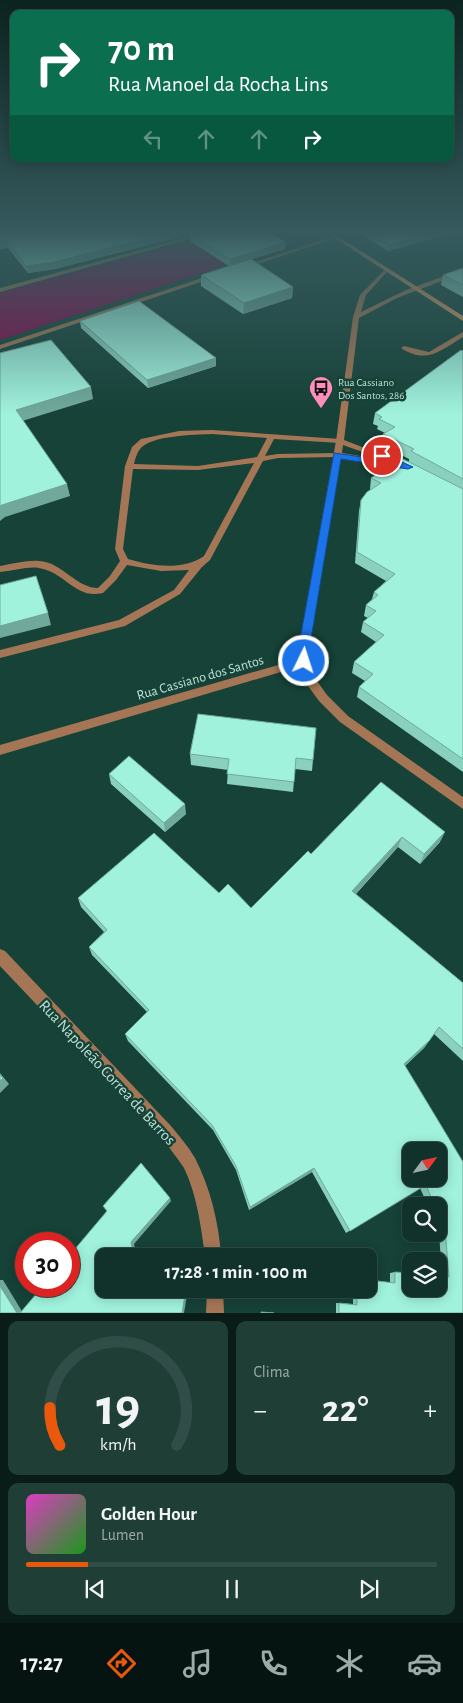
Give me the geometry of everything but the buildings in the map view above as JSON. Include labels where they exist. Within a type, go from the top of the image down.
[{"type":"main road","points":[[419,291],[463,319]]},
{"type":"street","points":[[0,347],[168,291]]},
{"type":"street","points":[[366,291],[363,295],[356,317],[340,441],[304,645],[304,661],[312,682],[323,698],[344,719],[463,804]]},
{"type":"street","points":[[356,317],[407,291]]},
{"type":"street","points":[[404,348],[430,354],[463,334]]},
{"type":"street","points":[[129,466],[198,468],[290,455],[337,455],[412,469],[340,441],[212,432],[178,433],[144,441],[135,449],[129,466],[119,549],[125,561],[140,566],[183,568],[198,565]]},
{"type":"street","points":[[0,654],[122,623],[177,592],[198,565],[207,558],[272,436]]},
{"type":"street","points":[[0,569],[39,564],[60,572],[86,591],[100,591],[113,578],[125,561]]},
{"type":"street","name":"Rua Cassiano dos Santos","points":[[0,750],[304,661]]},
{"type":"street","name":"Rua Napoleão Correa de Barros","points":[[0,956],[166,1131],[189,1164],[202,1198],[212,1248]]},
{"type":"street","points":[[215,1298],[215,1313]]},
{"type":"shaded area","points":[[6,291],[147,291],[0,340],[0,293]]},
{"type":"place","name":"Rua Cassiano Dos Santos, 286","points":[[321,409]]},
{"type":"route","points":[[304,661],[304,645],[337,455],[408,467],[382,456]]}]
